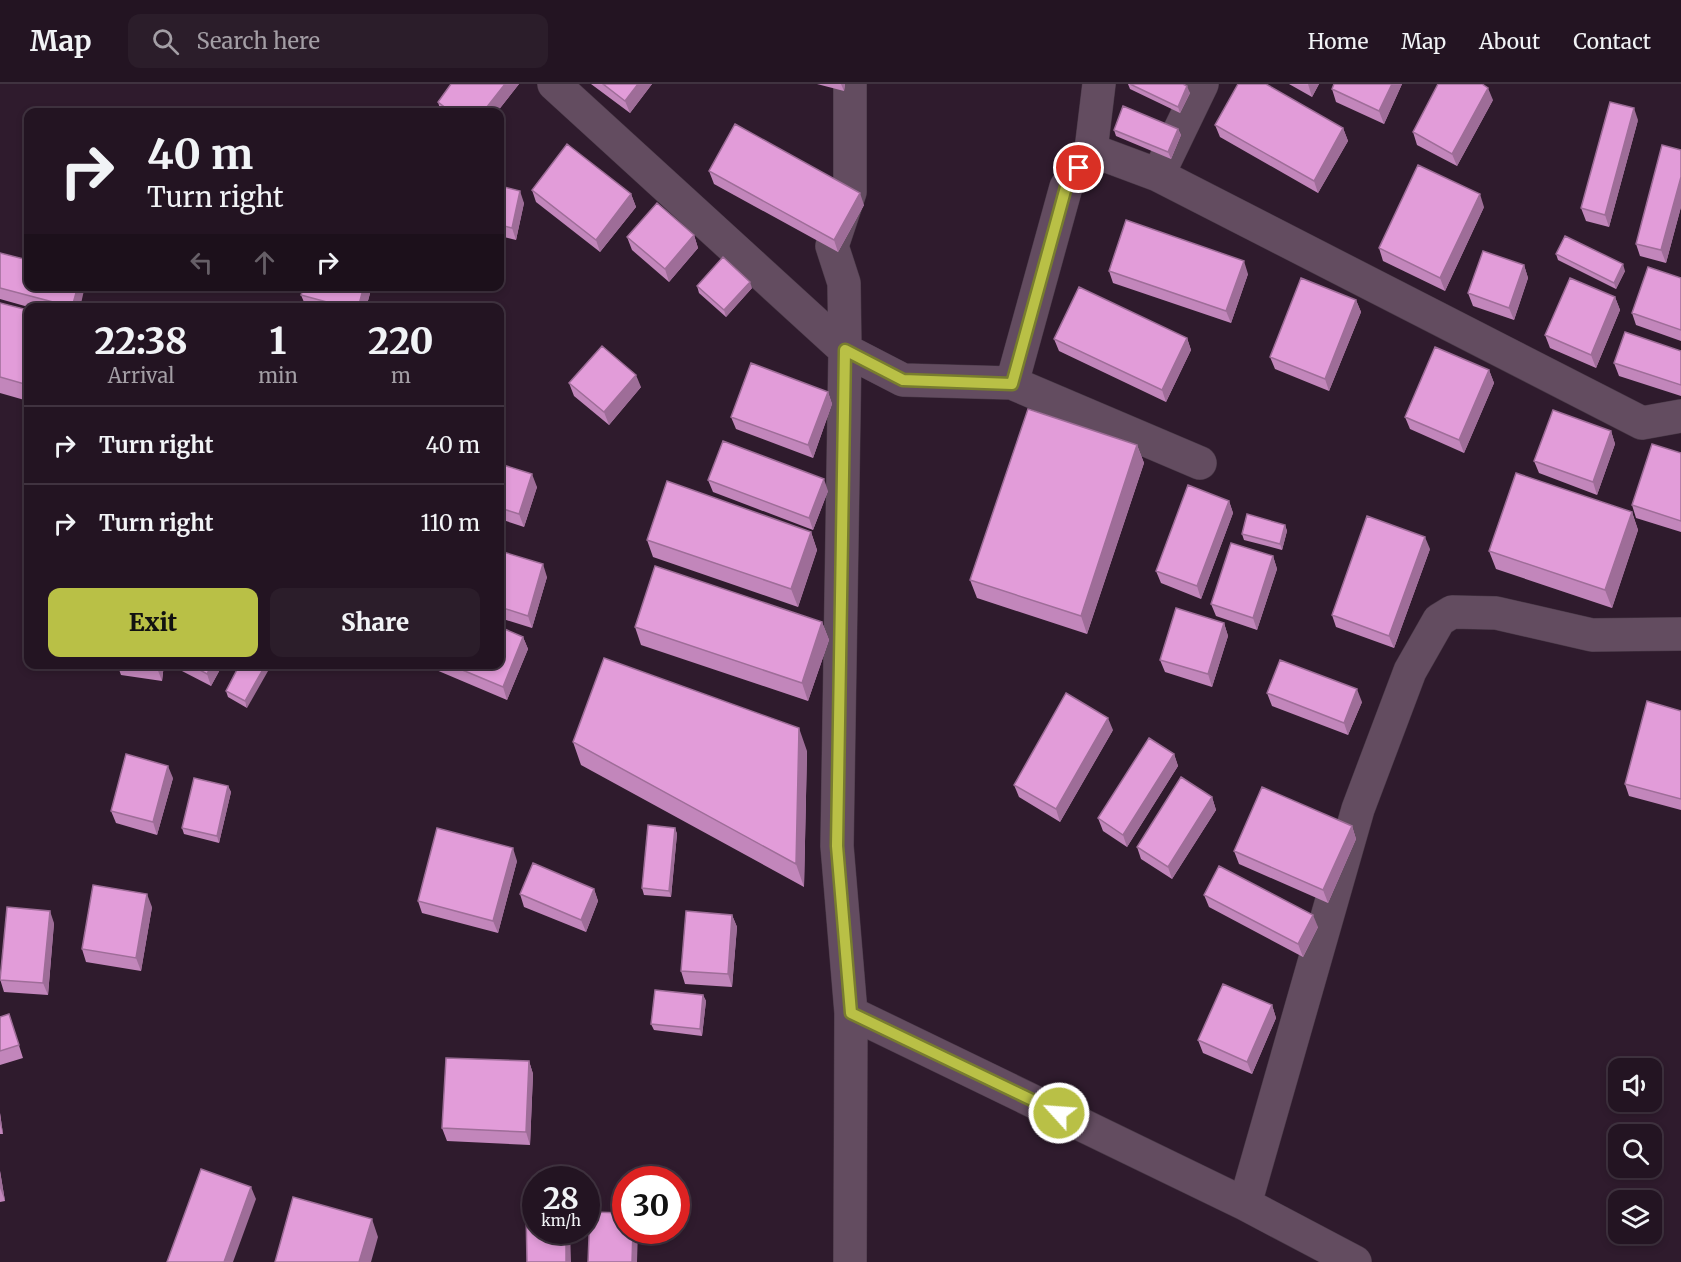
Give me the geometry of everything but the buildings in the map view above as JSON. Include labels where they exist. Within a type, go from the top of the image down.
[{"type":"street","points":[[554,84],[845,350],[903,380],[1012,384],[1200,463]]},
{"type":"street","points":[[850,84],[850,192],[832,246],[844,283],[845,350],[837,846],[851,1013],[850,1262]]},
{"type":"street","points":[[1012,384],[1066,187],[1091,150],[1100,84]]},
{"type":"street","points":[[1158,175],[1202,84]]},
{"type":"street","points":[[1091,150],[1158,175],[1642,423],[1681,416]]},
{"type":"street","points":[[1245,1204],[1358,809],[1410,671],[1439,620],[1452,612],[1496,613],[1592,635],[1681,634]]},
{"type":"street","points":[[851,1013],[1245,1204],[1354,1262]]},
{"type":"route","points":[[1059,1113],[851,1013],[837,846],[845,350],[903,380],[1012,384],[1066,187],[1079,168]]}]
